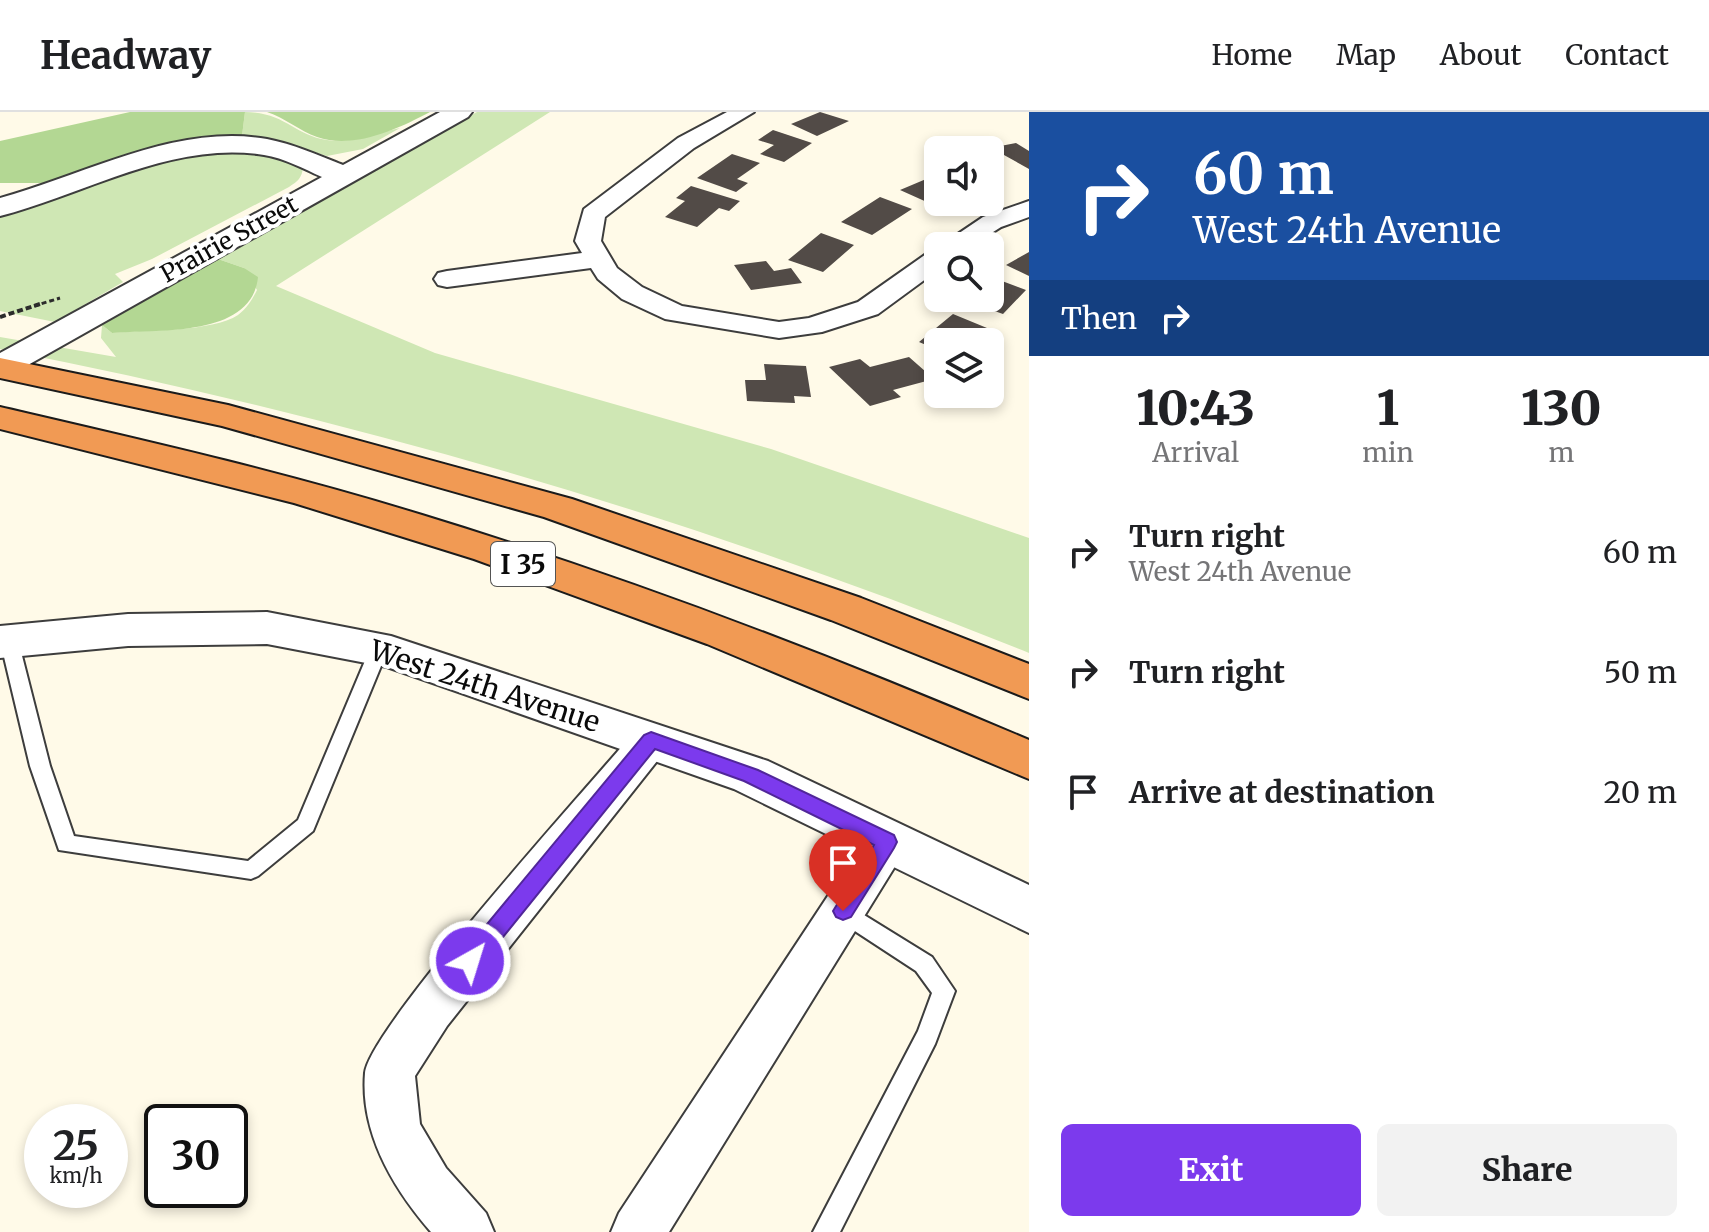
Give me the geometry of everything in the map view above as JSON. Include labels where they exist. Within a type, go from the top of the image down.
[{"type":"highway","name":"I 35","points":[[0,367],[228,416],[558,508],[816,598],[1029,682]]},
{"type":"highway","name":"I 35","points":[[0,418],[268,483],[411,525],[676,616],[936,719],[1029,760]]},
{"type":"street","name":"Prairie Street","points":[[0,367],[459,112]]},
{"type":"street","points":[[743,112],[686,143],[593,214],[588,241],[607,273],[632,293],[675,313],[779,330],[812,326],[868,308],[924,268]]},
{"type":"street","points":[[0,207],[168,155],[209,146],[265,147],[342,175]]},
{"type":"street","points":[[976,232],[992,222],[1029,208]]},
{"type":"street","points":[[447,279],[599,259]]},
{"type":"street","name":"West 24th Avenue","points":[[4,641],[128,630],[267,628],[379,649],[751,775],[1029,910]]},
{"type":"street","points":[[467,1232],[427,1187],[395,1130],[390,1071],[430,1010],[651,740]]},
{"type":"street","points":[[638,1232],[887,842]]},
{"type":"lane","points":[[4,641],[66,844],[251,870],[306,825],[379,649]]},
{"type":"lane","points":[[826,1232],[927,1036],[944,991],[924,964],[843,911]]},
{"type":"path","points":[[0,317],[23,308]]},
{"type":"green space","points":[[130,112],[245,112],[242,136],[205,139],[47,183],[0,183],[0,141]]},
{"type":"green space","points":[[245,112],[270,116],[306,134],[336,141],[400,128],[363,149],[327,156],[273,140],[242,136]]},
{"type":"green space","points":[[267,112],[430,112],[390,131],[345,141],[317,137]]},
{"type":"green space","points":[[477,112],[550,112],[276,286],[435,353],[771,449],[1029,538],[1029,653],[777,558],[522,476],[262,407],[0,349],[0,337],[116,357],[101,338],[102,325],[112,333],[177,329],[227,321],[249,304],[257,290],[244,268],[218,259]]},
{"type":"green space","points":[[217,150],[264,152],[303,167],[302,174],[289,187],[152,259],[115,274],[123,282],[55,322],[0,311],[0,211],[162,160]]},
{"type":"green space","points":[[218,259],[244,268],[258,277],[252,297],[239,311],[221,320],[177,330],[112,333],[102,325]]},
{"type":"building","points":[[820,112],[849,121],[817,136],[791,124]]},
{"type":"building","points":[[773,130],[812,143],[784,162],[760,154],[774,145],[758,140]]},
{"type":"building","points":[[1016,143],[1029,151],[1029,169],[1004,155],[1004,145]]},
{"type":"building","points":[[732,154],[760,163],[737,179],[748,183],[736,192],[697,178]]},
{"type":"building","points":[[924,180],[924,201],[900,190]]},
{"type":"building","points":[[691,186],[740,201],[729,211],[719,208],[697,227],[665,217],[685,201],[676,198]]},
{"type":"building","points":[[880,197],[912,209],[872,235],[841,222]]},
{"type":"building","points":[[821,233],[854,245],[823,272],[788,260]]},
{"type":"building","points":[[1029,252],[1029,276],[1006,265]]},
{"type":"building","points":[[766,261],[774,271],[791,268],[802,283],[751,290],[734,265]]},
{"type":"building","points":[[1004,282],[1026,290],[1003,314],[997,312],[1004,312]]},
{"type":"building","points":[[953,314],[987,328],[936,328]]},
{"type":"building","points":[[909,357],[924,370],[924,382],[893,390],[901,397],[870,406],[829,367],[860,359],[870,367]]},
{"type":"building","points":[[764,364],[806,366],[811,397],[794,396],[795,403],[747,401],[745,380],[766,380]]},
{"type":"route","points":[[470,961],[651,740],[751,775],[887,842],[843,911]]}]
